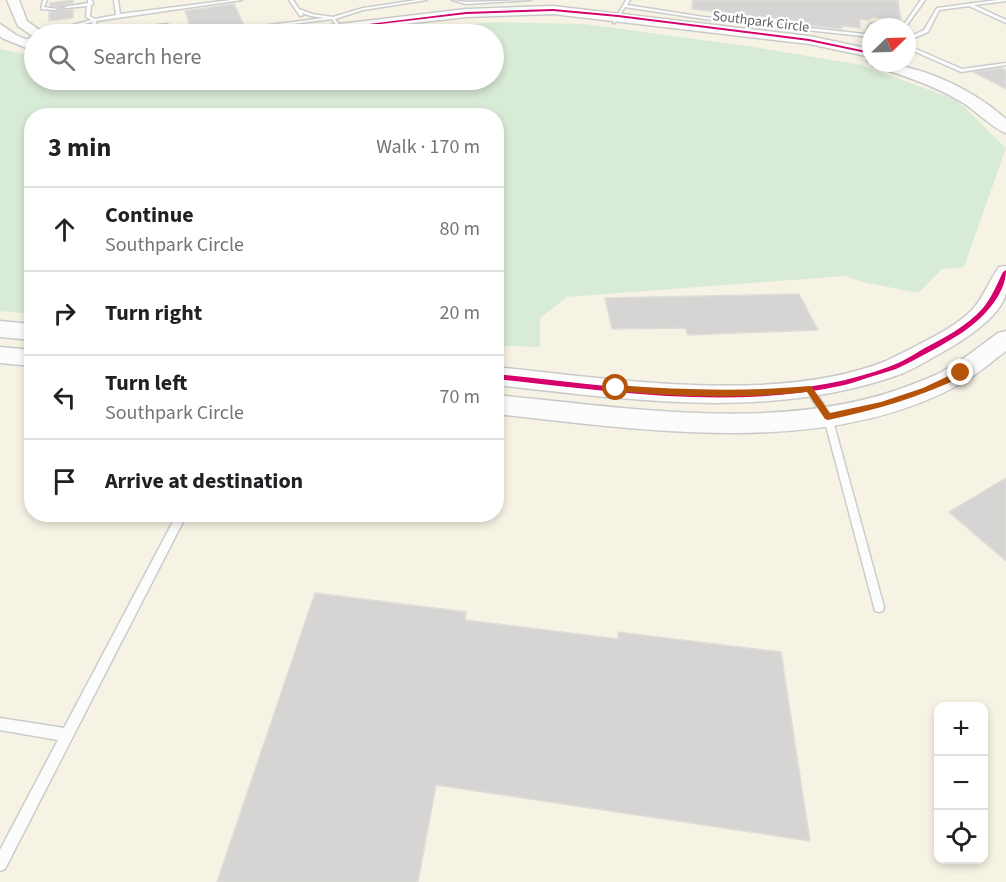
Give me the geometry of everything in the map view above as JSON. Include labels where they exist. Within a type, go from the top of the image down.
[{"type":"street","points":[[13,0],[24,24]]},
{"type":"street","name":"Southpark Circle","points":[[406,24],[498,17],[618,14],[862,57]]},
{"type":"street","points":[[0,28],[4,33],[24,43]]},
{"type":"street","points":[[916,67],[971,88],[1006,109]]},
{"type":"street","name":"Southpark Circle","points":[[904,72],[954,92],[981,108],[1006,128]]},
{"type":"street","points":[[504,377],[687,394],[757,394],[809,389],[857,379],[898,366],[928,352],[960,331],[986,308],[1006,272]]},
{"type":"street","points":[[0,329],[24,331]]},
{"type":"street","points":[[504,405],[692,423],[769,422],[828,417],[881,405],[927,390],[961,373],[1006,339]]},
{"type":"street","points":[[0,355],[24,357]]},
{"type":"lane","points":[[45,0],[42,8],[56,9]]},
{"type":"lane","points":[[116,0],[118,16]]},
{"type":"lane","points":[[185,0],[188,7]]},
{"type":"lane","points":[[80,24],[118,16],[240,0]]},
{"type":"lane","points":[[291,0],[305,21]]},
{"type":"lane","points":[[346,24],[363,9],[425,0]]},
{"type":"lane","points":[[454,0],[466,3],[529,0]]},
{"type":"lane","points":[[618,14],[628,0]]},
{"type":"lane","points":[[910,18],[923,0]]},
{"type":"lane","points":[[954,0],[1006,22]]},
{"type":"lane","points":[[963,0],[968,4]]},
{"type":"lane","points":[[968,4],[980,0]]},
{"type":"lane","points":[[916,36],[926,31],[938,9],[1006,0]]},
{"type":"lane","points":[[66,7],[90,2],[88,17],[94,20]]},
{"type":"lane","points":[[298,10],[330,24]]},
{"type":"lane","points":[[618,14],[704,18],[862,35]]},
{"type":"lane","points":[[94,20],[95,24]]},
{"type":"lane","points":[[282,24],[305,21],[318,24]]},
{"type":"lane","points":[[20,42],[24,41]]},
{"type":"lane","points":[[916,50],[961,71],[1006,64]]},
{"type":"lane","points":[[809,389],[828,417],[879,607]]},
{"type":"lane","points":[[0,864],[178,522]]},
{"type":"lane","points":[[0,724],[68,735]]},
{"type":"shaded area","points":[[0,0],[1006,0],[1006,882],[0,882]]},
{"type":"green space","points":[[489,22],[584,24],[747,46],[861,65],[862,72],[880,72],[957,100],[1006,148],[964,267],[942,269],[919,293],[862,282],[845,276],[567,297],[540,318],[540,347],[504,348],[504,108],[24,108],[24,313],[0,311],[0,49],[24,54],[24,90],[504,90],[504,24],[473,24]]},
{"type":"building","points":[[73,0],[73,3],[64,5],[62,8],[73,10],[73,18],[49,21],[49,12],[60,10],[58,7],[50,6],[50,3]]},
{"type":"building","points":[[693,0],[898,0],[901,18],[862,18],[860,28],[842,26],[842,29],[805,25],[805,22],[692,9]]},
{"type":"building","points":[[234,4],[244,24],[189,24],[185,11]]},
{"type":"building","points":[[1002,68],[1006,70],[1006,89],[973,72]]},
{"type":"building","points":[[799,294],[818,330],[688,335],[685,328],[612,329],[605,298]]},
{"type":"building","points":[[1006,478],[1006,561],[949,512]]},
{"type":"building","points":[[315,593],[466,612],[465,620],[618,639],[618,632],[781,652],[810,841],[436,785],[418,882],[217,882]]},
{"type":"cycle path","points":[[374,24],[466,13],[553,10],[809,40],[862,51]]},
{"type":"cycle path","points":[[504,377],[666,393],[726,395],[784,392],[841,383],[894,367],[960,331],[986,308],[1006,272]]},
{"type":"route","points":[[616,388],[687,394],[757,394],[809,389],[828,417],[881,405],[927,390],[961,373]]}]
